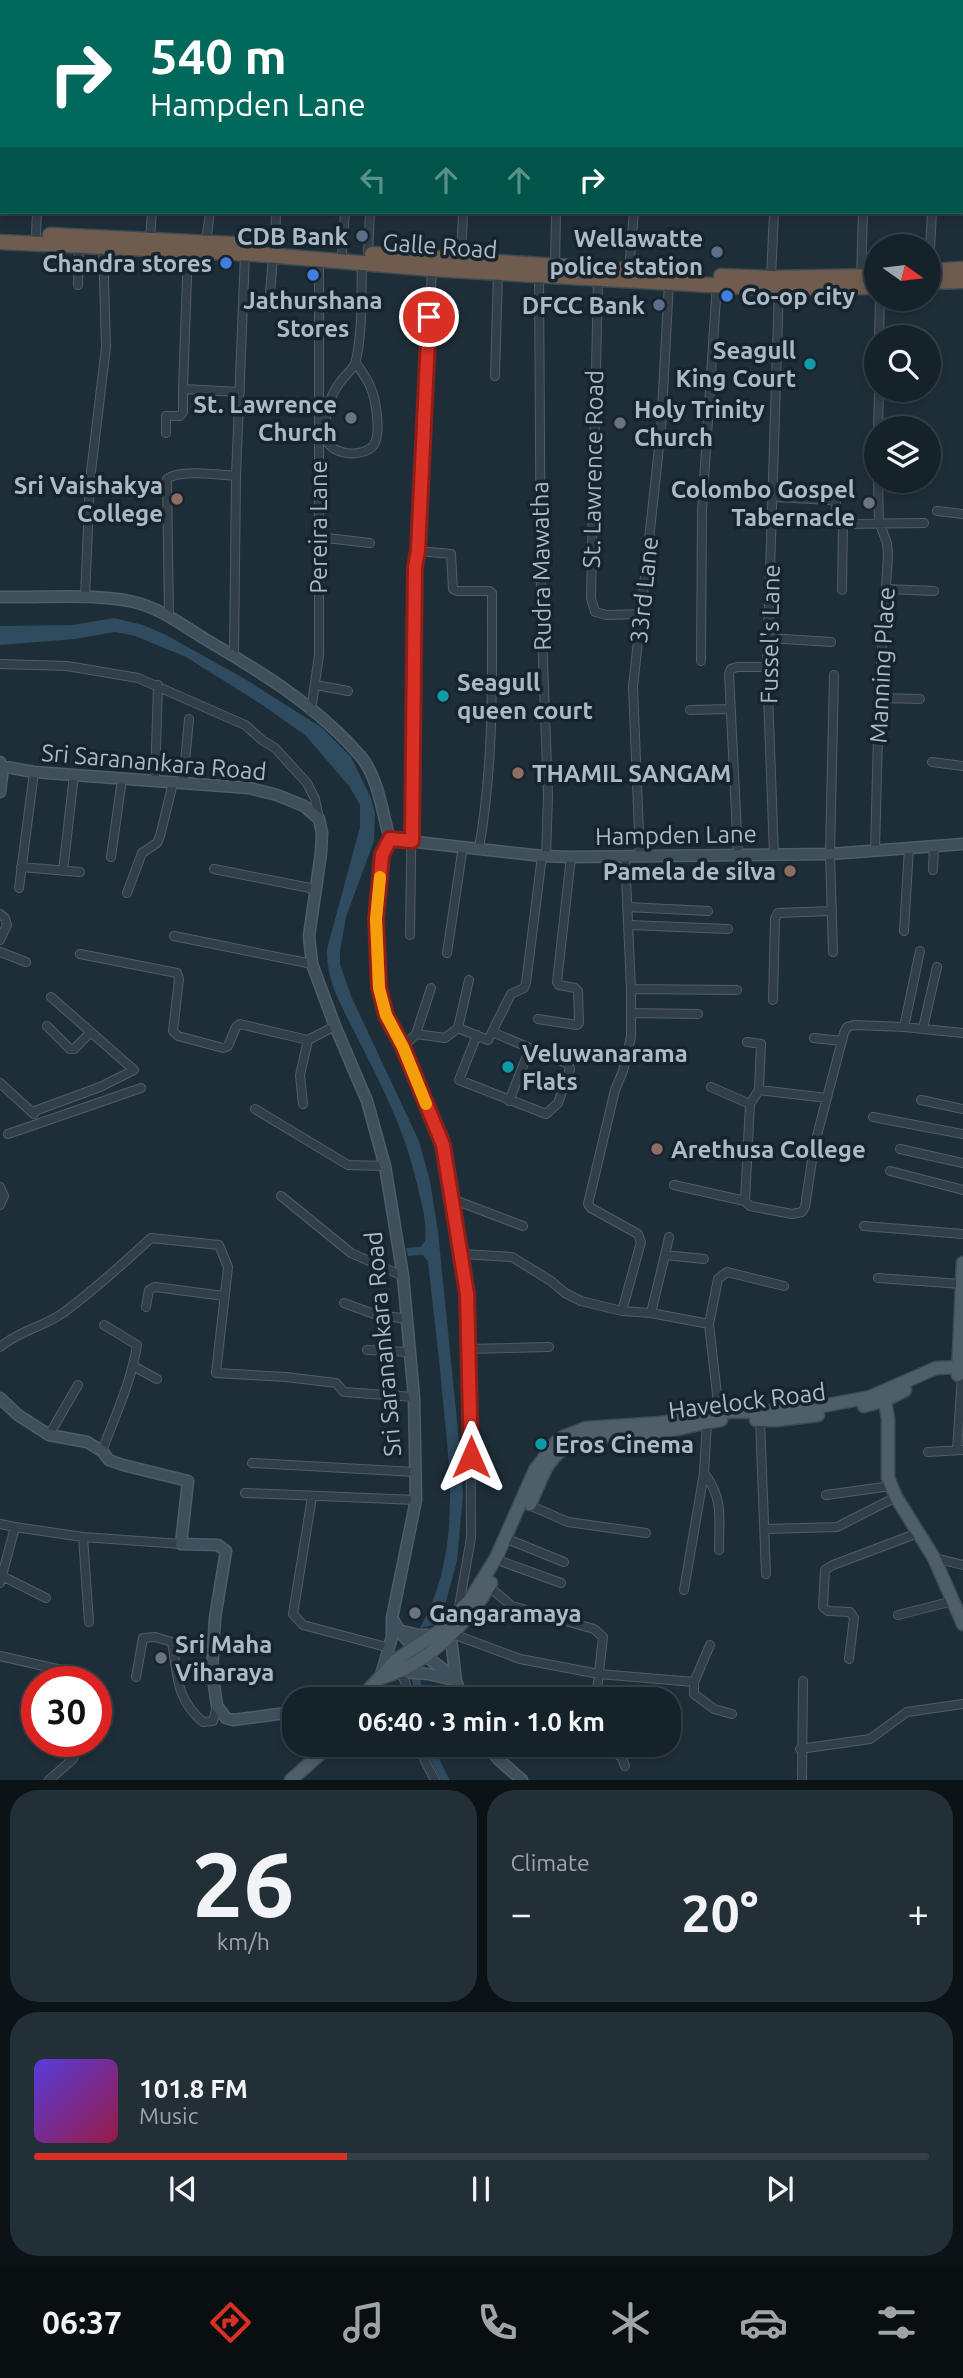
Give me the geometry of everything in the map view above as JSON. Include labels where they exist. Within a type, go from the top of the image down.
[{"type":"highway","name":"Galle Road","points":[[0,233],[150,238],[206,242],[319,259],[365,258]]},
{"type":"highway","name":"Galle Road","points":[[0,242],[245,254],[274,251],[342,253],[432,269],[669,283],[717,281],[864,286]]},
{"type":"highway","name":"Galle Road","points":[[393,261],[461,260],[629,270],[717,281]]},
{"type":"highway","points":[[942,269],[963,269]]},
{"type":"highway","name":"Galle Road","points":[[775,283],[864,277]]},
{"type":"highway","points":[[942,282],[963,281]]},
{"type":"main road","points":[[961,1372],[963,1263]]},
{"type":"main road","name":"Havelock Road","points":[[446,1627],[472,1614],[503,1562],[549,1464],[563,1449],[579,1440],[670,1431],[707,1422],[802,1418],[884,1396],[938,1376],[961,1372]]},
{"type":"main road","points":[[884,1396],[888,1478],[934,1559],[963,1624]]},
{"type":"main road","name":"Havelock Road","points":[[426,1653],[482,1583],[541,1459],[563,1437],[586,1428],[640,1426],[719,1412],[817,1408],[884,1396]]},
{"type":"main road","points":[[380,1678],[401,1672],[426,1653],[446,1627]]},
{"type":"main road","points":[[371,1687],[396,1660],[426,1653]]},
{"type":"main road","points":[[292,1780],[317,1757]]},
{"type":"street","points":[[36,234],[37,214]]},
{"type":"street","points":[[150,238],[152,214]]},
{"type":"street","points":[[206,242],[210,214]]},
{"type":"street","points":[[270,307],[276,214]]},
{"type":"street","points":[[342,253],[345,214]]},
{"type":"street","points":[[356,363],[370,386],[377,409],[375,443],[371,448],[357,453],[341,452],[328,445],[324,439],[329,405],[339,383],[356,363],[370,214]]},
{"type":"street","points":[[461,260],[464,214]]},
{"type":"street","points":[[555,266],[556,214]]},
{"type":"street","points":[[629,270],[634,214]]},
{"type":"street","name":"Fussel's Lane","points":[[774,214],[773,497],[767,667],[774,855]]},
{"type":"street","points":[[861,277],[863,214]]},
{"type":"street","points":[[931,234],[932,214]]},
{"type":"street","points":[[85,598],[92,460],[106,347],[103,246]]},
{"type":"street","points":[[78,285],[79,247]]},
{"type":"street","points":[[166,433],[166,416],[180,416],[183,412],[188,251]]},
{"type":"street","points":[[234,656],[236,476],[245,254]]},
{"type":"street","name":"Pereira Lane","points":[[311,711],[319,655],[319,259]]},
{"type":"street","points":[[410,935],[415,593],[432,269]]},
{"type":"street","points":[[495,376],[498,272]]},
{"type":"street","name":"Rudra Mawatha","points":[[492,1032],[511,994],[524,988],[526,983],[544,856],[548,795],[541,606],[539,275]]},
{"type":"street","name":"St. Lawrence Road","points":[[598,279],[591,598],[595,612],[607,615],[641,614]]},
{"type":"street","points":[[701,661],[702,511],[717,281]]},
{"type":"street","name":"33rd Lane","points":[[640,856],[634,687],[661,429],[669,283]]},
{"type":"street","points":[[183,389],[240,392]]},
{"type":"street","points":[[169,617],[167,479],[183,474],[236,476]]},
{"type":"street","name":"Manning Place","points":[[875,850],[887,543],[879,522],[878,493]]},
{"type":"street","points":[[773,497],[831,500],[836,503],[838,522],[843,524],[924,523]]},
{"type":"street","points":[[937,511],[963,513]]},
{"type":"street","points":[[842,590],[843,524]]},
{"type":"street","points":[[318,537],[370,543]]},
{"type":"street","points":[[418,551],[447,553],[453,556],[453,589],[489,590],[492,593],[491,740],[487,800],[479,848]]},
{"type":"street","points":[[886,589],[934,592]]},
{"type":"street","points":[[0,597],[85,598],[132,602],[169,617],[283,687],[362,759],[378,792],[390,839],[382,855],[376,919],[379,988],[386,1015],[403,1047],[443,1145],[467,1294],[471,1538],[446,1627],[458,1687]]},
{"type":"street","points":[[768,638],[831,642]]},
{"type":"street","points":[[0,664],[67,666],[138,678],[245,725],[275,748],[307,783],[315,799],[319,819]]},
{"type":"street","points":[[738,854],[729,709],[731,669],[767,667]]},
{"type":"street","points":[[832,952],[834,675]]},
{"type":"street","points":[[155,781],[158,685]]},
{"type":"street","points":[[316,685],[348,691]]},
{"type":"street","points":[[879,698],[920,699]]},
{"type":"street","points":[[690,710],[729,709]]},
{"type":"street","points":[[127,893],[142,853],[157,843],[160,836],[178,783],[189,719]]},
{"type":"street","points":[[932,762],[963,766]]},
{"type":"street","points":[[0,792],[1,765]]},
{"type":"street","name":"Sri Saranankara Road","points":[[1,765],[34,772],[249,788],[304,806],[319,819],[322,834],[321,853],[309,936],[312,964],[367,1101],[385,1166],[403,1276],[414,1397],[416,1500],[392,1618],[390,1648],[380,1678]]},
{"type":"street","points":[[19,888],[34,772]]},
{"type":"street","points":[[63,870],[74,775]]},
{"type":"street","points":[[111,858],[122,779]]},
{"type":"street","name":"Hampden Lane","points":[[390,839],[571,857],[831,854],[963,844]]},
{"type":"street","points":[[447,953],[463,846]]},
{"type":"street","points":[[933,870],[934,846]]},
{"type":"street","points":[[904,931],[909,848]]},
{"type":"street","points":[[622,1311],[641,1242],[638,1234],[588,1204],[615,1090],[623,1071],[631,1037],[625,856]]},
{"type":"street","points":[[538,1019],[577,1025],[579,1023],[578,991],[557,982],[571,857]]},
{"type":"street","points":[[21,867],[80,872]]},
{"type":"street","points":[[214,869],[315,889]]},
{"type":"street","points":[[627,907],[708,911]]},
{"type":"street","points":[[773,1000],[775,919],[778,913],[832,911]]},
{"type":"street","points":[[0,914],[7,925],[0,940]]},
{"type":"street","points":[[629,925],[728,929]]},
{"type":"street","points":[[174,936],[312,964]]},
{"type":"street","points":[[904,1027],[920,951]]},
{"type":"street","points":[[0,952],[26,962]]},
{"type":"street","points":[[80,954],[177,973],[179,979],[173,1031],[178,1036],[223,1048],[228,1046],[240,1024],[308,1040],[335,1026]]},
{"type":"street","points":[[923,1028],[937,967]]},
{"type":"street","points":[[416,1034],[444,1038],[458,1028],[469,981]]},
{"type":"street","points":[[403,1047],[416,1034],[431,988]]},
{"type":"street","points":[[631,989],[737,990]]},
{"type":"street","points":[[33,1112],[100,1087],[134,1070],[51,997]]},
{"type":"street","points":[[632,1013],[698,1014]]},
{"type":"street","points":[[47,1026],[70,1049],[74,1049],[91,1032]]},
{"type":"street","points":[[674,1185],[745,1201],[750,1206],[792,1214],[802,1212],[814,1147],[847,1027],[904,1027],[963,1033]]},
{"type":"street","points":[[458,1028],[477,1035],[488,1040],[492,1032],[568,1064],[570,1069],[558,1103],[546,1114],[459,1080],[477,1035]]},
{"type":"street","points":[[814,1038],[842,1041]]},
{"type":"street","points":[[303,1104],[300,1075],[308,1040]]},
{"type":"street","points":[[745,1201],[750,1104],[758,1090],[761,1044],[747,1042]]},
{"type":"street","points":[[509,1101],[530,1048]]},
{"type":"street","points":[[0,1083],[42,1123]]},
{"type":"street","points":[[710,1087],[750,1104]]},
{"type":"street","points":[[8,1134],[141,1088]]},
{"type":"street","points":[[758,1090],[827,1098]]},
{"type":"street","points":[[921,1100],[963,1110]]},
{"type":"street","points":[[255,1109],[348,1165],[385,1166]]},
{"type":"street","points":[[873,1117],[963,1134]]},
{"type":"street","points":[[900,1149],[963,1163]]},
{"type":"street","points":[[890,1171],[963,1190]]},
{"type":"street","points":[[0,1186],[4,1196],[0,1205]]},
{"type":"street","points":[[281,1196],[351,1253],[403,1276]]},
{"type":"street","points":[[452,1199],[523,1226]]},
{"type":"street","points":[[864,1226],[963,1234]]},
{"type":"street","points":[[651,1313],[669,1237]]},
{"type":"street","points":[[0,1347],[22,1332],[45,1324],[63,1313],[151,1238],[219,1245],[228,1267],[216,1373],[336,1383],[344,1392],[414,1397]]},
{"type":"street","points":[[462,1254],[512,1257],[581,1301],[622,1311],[651,1313],[709,1324]]},
{"type":"street","points":[[664,1255],[704,1259]]},
{"type":"street","points":[[719,1412],[709,1324],[718,1279],[727,1272],[784,1286]]},
{"type":"street","points":[[878,1278],[962,1284]]},
{"type":"street","points":[[146,1307],[149,1290],[155,1287],[224,1296]]},
{"type":"street","points":[[344,1303],[374,1314],[407,1319]]},
{"type":"street","points":[[102,1451],[133,1366],[136,1345],[104,1325]]},
{"type":"street","points":[[470,1349],[550,1347]]},
{"type":"street","points":[[368,1350],[410,1352]]},
{"type":"street","points":[[133,1366],[157,1379]]},
{"type":"street","points":[[928,1452],[960,1450],[961,1372]]},
{"type":"street","points":[[49,1435],[78,1385]]},
{"type":"street","points":[[0,1398],[18,1415],[49,1435],[87,1442],[102,1451],[109,1460],[188,1481],[181,1544]]},
{"type":"street","points":[[760,1420],[766,1574]]},
{"type":"street","points":[[684,1590],[704,1472],[707,1422]]},
{"type":"street","points":[[253,1463],[415,1472]]},
{"type":"street","points":[[704,1472],[715,1488],[719,1500],[719,1550]]},
{"type":"street","points":[[765,1530],[838,1527],[894,1491]]},
{"type":"street","points":[[826,1495],[894,1491]]},
{"type":"street","points":[[245,1493],[416,1500]]},
{"type":"street","points":[[312,1497],[293,1614],[303,1625],[390,1648]]},
{"type":"street","points":[[529,1505],[568,1522],[646,1533]]},
{"type":"street","points":[[0,1524],[83,1536],[219,1545],[226,1551],[215,1618],[212,1670],[217,1706],[213,1721],[203,1722],[188,1710],[177,1680],[172,1642],[155,1637],[143,1638],[136,1677]]},
{"type":"street","points":[[15,1527],[1,1578],[46,1598]]},
{"type":"street","points":[[849,1659],[854,1618],[850,1612],[828,1611],[823,1607],[825,1570],[918,1533]]},
{"type":"street","points":[[83,1536],[89,1622]]},
{"type":"street","points":[[512,1541],[564,1562]]},
{"type":"street","points":[[934,1559],[963,1564]]},
{"type":"street","points":[[503,1562],[561,1583]]},
{"type":"street","points":[[489,1587],[512,1606],[601,1633],[603,1637],[597,1687]]},
{"type":"street","points":[[898,1615],[953,1601]]},
{"type":"street","points":[[392,1618],[407,1642],[426,1653],[456,1681]]},
{"type":"street","points":[[398,1630],[413,1634],[446,1627],[520,1659],[599,1674],[694,1682]]},
{"type":"street","points":[[710,1644],[694,1682],[694,1694],[714,1709],[732,1714]]},
{"type":"street","points":[[0,1656],[43,1666]]},
{"type":"street","points":[[407,1687],[401,1672],[428,1674],[456,1681]]},
{"type":"street","points":[[802,1780],[800,1749],[803,1681]]},
{"type":"street","points":[[800,1749],[870,1739],[907,1712],[963,1704]]},
{"type":"street","points":[[217,1706],[226,1718],[233,1720],[282,1714]]},
{"type":"street","points":[[49,1780],[74,1757]]},
{"type":"street","points":[[424,1757],[435,1780]]},
{"type":"street","points":[[496,1757],[522,1780]]},
{"type":"street","points":[[621,1757],[625,1766]]},
{"type":"water","points":[[114,618],[143,625],[166,635],[245,679],[321,727],[351,757],[371,798],[375,813],[374,841],[346,917],[340,964],[351,996],[419,1141],[430,1181],[438,1232],[463,1495],[457,1561],[441,1620],[433,1625],[420,1628],[442,1573],[447,1545],[450,1488],[428,1262],[423,1255],[408,1256],[406,1248],[420,1247],[425,1241],[424,1217],[402,1133],[337,996],[327,961],[327,949],[360,827],[360,805],[349,786],[306,736],[186,657],[135,636],[115,632],[75,639],[0,645],[0,626],[72,625]]},
{"type":"waterway","points":[[418,1687],[416,1679],[419,1668]]},
{"type":"waterway","points":[[434,1757],[445,1780]]},
{"type":"slow traffic","points":[[380,877],[376,919],[379,988],[386,1015],[403,1047],[426,1104]]},
{"type":"place","name":"CDB Bank","points":[[362,236]]},
{"type":"place","name":"Wellawatte police station","points":[[717,252]]},
{"type":"place","name":"Chandra stores","points":[[226,263]]},
{"type":"place","name":"Jathurshana Stores","points":[[313,275]]},
{"type":"place","name":"Co-op city","points":[[727,296]]},
{"type":"place","name":"DFCC Bank","points":[[659,305]]},
{"type":"place","name":"Seagull King Court","points":[[810,364]]},
{"type":"place","name":"St. Lawrence Church","points":[[351,418]]},
{"type":"place","name":"Holy Trinity Church","points":[[620,423]]},
{"type":"place","name":"Sri Vaishakya College","points":[[177,499]]},
{"type":"place","name":"Colombo Gospel Tabernacle","points":[[869,503]]},
{"type":"place","name":"Seagull queen court","points":[[443,696]]},
{"type":"place","name":"THAMIL SANGAM","points":[[518,773]]},
{"type":"place","name":"Pamela de silva","points":[[790,871]]},
{"type":"place","name":"Veluwanarama Flats","points":[[508,1067]]},
{"type":"place","name":"Arethusa College","points":[[657,1149]]},
{"type":"place","name":"Eros Cinema","points":[[541,1444]]},
{"type":"place","name":"Gangaramaya","points":[[415,1613]]},
{"type":"place","name":"Sri Maha Viharaya","points":[[161,1658]]},
{"type":"route","points":[[429,317],[418,551],[415,567],[412,841],[390,839],[382,855],[376,919],[379,988],[386,1015],[403,1047],[443,1145],[467,1294],[471,1457]]}]
